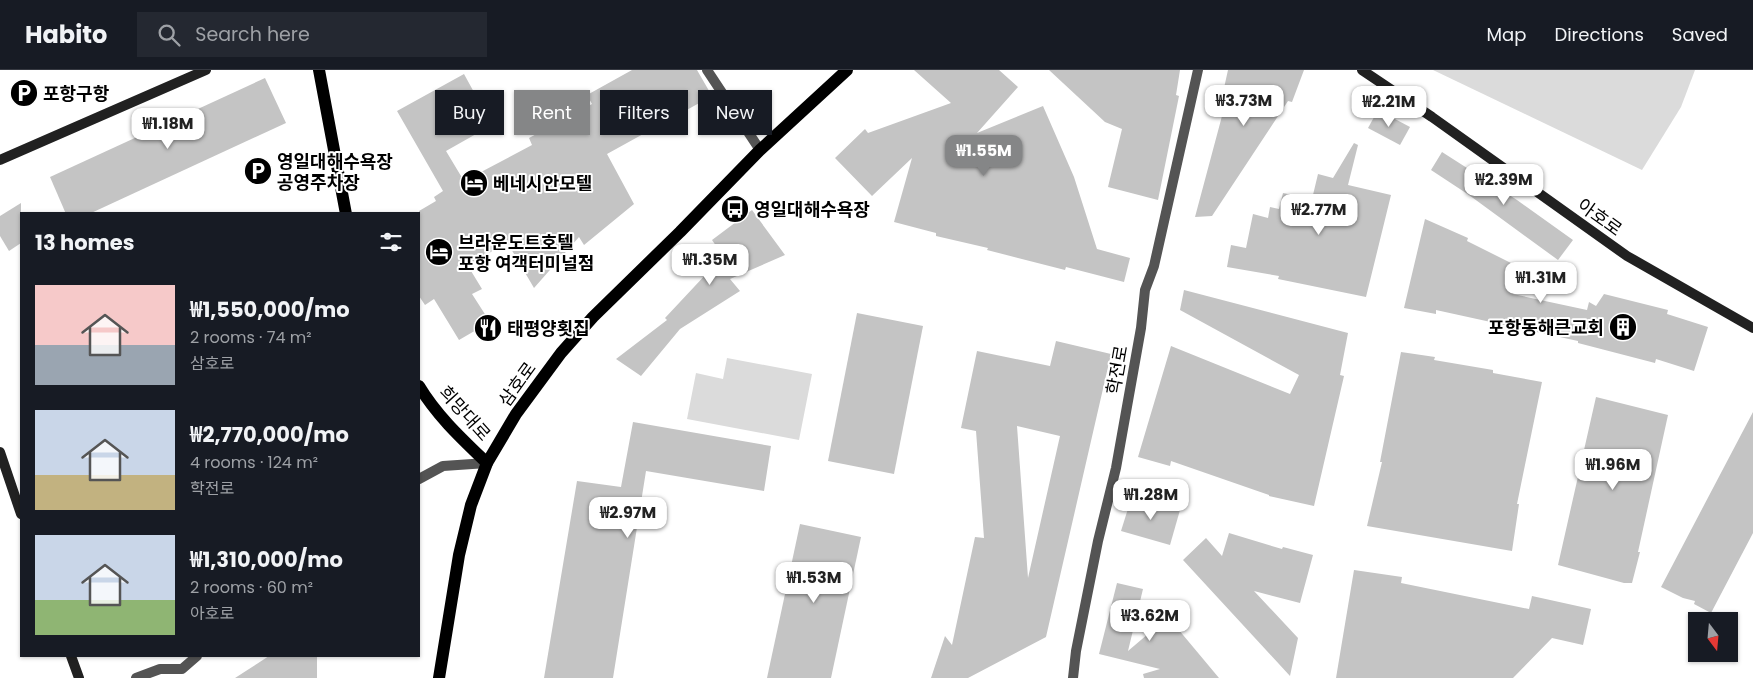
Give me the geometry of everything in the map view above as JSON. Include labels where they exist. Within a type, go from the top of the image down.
[{"type":"main road","points":[[0,160],[206,70]]},
{"type":"main road","points":[[319,70],[346,212]]},
{"type":"main road","name":"삼호로","points":[[439,678],[458,555],[471,506],[487,463],[516,414],[561,353],[606,304],[760,150],[847,70]]},
{"type":"main road","name":"아호로","points":[[1362,70],[1432,117],[1627,256],[1753,328]]},
{"type":"main road","name":"희망대로","points":[[420,388],[426,399],[458,435],[487,463]]},
{"type":"main road","points":[[0,452],[20,511]]},
{"type":"main road","points":[[71,657],[79,678]]},
{"type":"street","points":[[707,70],[760,150]]},
{"type":"street","name":"학전로","points":[[1073,678],[1076,651],[1098,541],[1116,468],[1141,328],[1145,290],[1154,266],[1198,70]]},
{"type":"street","points":[[420,479],[444,466],[487,463]]},
{"type":"street","points":[[136,678],[182,669],[196,657]]},
{"type":"shaded area","points":[[1433,70],[1695,70],[1681,107],[1642,170]]},
{"type":"shaded area","points":[[727,358],[812,374],[799,440],[687,419],[696,373],[723,379]]},
{"type":"building","points":[[632,70],[697,70],[709,90],[698,90],[698,104],[688,109],[688,90],[600,90],[600,135],[641,135],[607,154],[634,204],[584,245],[579,237],[534,288],[507,242],[468,266],[482,289],[472,294],[490,322],[459,340],[434,299],[425,305],[420,298],[419,211],[436,201],[434,197],[443,191],[397,111],[435,90],[435,135],[474,135],[446,151],[464,181],[532,145],[529,138],[535,135],[590,135],[590,105],[592,104],[590,93]]},
{"type":"building","points":[[914,70],[999,70],[1018,87],[977,133],[1043,106],[1074,177],[1097,249],[1130,258],[1124,282],[1066,267],[1065,270],[987,250],[988,248],[936,236],[936,233],[894,222],[912,158],[872,196],[835,158],[865,129],[868,133],[951,103]]},
{"type":"building","points":[[1049,70],[1180,70],[1176,95],[1179,96],[1158,200],[1108,187],[1122,129],[1105,122]]},
{"type":"building","points":[[1228,70],[1304,70],[1292,102],[1288,101],[1212,216],[1195,217],[1222,116],[1218,115]]},
{"type":"building","points":[[464,74],[473,90],[435,90]]},
{"type":"building","points":[[265,78],[286,123],[93,212],[65,212],[50,177]]},
{"type":"building","points":[[1378,110],[1410,127],[1400,145],[1368,128]]},
{"type":"building","points":[[1354,143],[1358,145],[1348,185],[1391,195],[1366,297],[1278,279],[1279,276],[1227,267],[1231,245],[1246,248],[1253,214],[1268,218],[1270,207],[1279,209],[1283,193],[1312,199],[1318,174],[1333,178]]},
{"type":"building","points":[[1442,152],[1517,200],[1573,240],[1558,260],[1469,195],[1431,170]]},
{"type":"building","points":[[21,203],[20,244],[9,251],[0,236],[0,216]]},
{"type":"building","points":[[752,210],[785,255],[730,279],[740,291],[680,329],[641,376],[616,359],[667,320],[665,318],[723,256],[712,240]]},
{"type":"building","points":[[1425,219],[1468,238],[1467,241],[1521,268],[1513,294],[1587,310],[1589,302],[1596,306],[1604,294],[1668,310],[1667,314],[1708,327],[1694,371],[1656,359],[1655,363],[1578,343],[1578,341],[1436,310],[1436,314],[1404,308]]},
{"type":"building","points":[[1184,290],[1348,333],[1340,375],[1344,376],[1314,506],[1269,496],[1171,461],[1170,466],[1138,457],[1171,346],[1290,394],[1299,375],[1180,310]]},
{"type":"building","points":[[857,313],[923,326],[894,474],[828,461]]},
{"type":"building","points":[[1056,341],[1111,354],[1046,637],[968,678],[931,678],[945,636],[952,645],[975,537],[984,538],[976,431],[961,428],[977,351],[1050,366]],"holes":[[[1017,426],[1060,436],[1028,578]]]},
{"type":"building","points":[[1401,352],[1435,357],[1434,360],[1493,370],[1493,373],[1542,382],[1517,504],[1519,504],[1512,551],[1367,526],[1382,462],[1380,462]]},
{"type":"building","points":[[1596,397],[1668,415],[1632,583],[1624,583],[1558,565]]},
{"type":"building","points":[[1753,412],[1753,533],[1712,612],[1694,604],[1695,601],[1683,598],[1661,587]]},
{"type":"building","points":[[633,422],[771,446],[764,491],[646,471],[613,678],[544,678],[577,481],[621,487]]},
{"type":"building","points":[[1132,496],[1180,510],[1170,545],[1121,531]]},
{"type":"building","points":[[800,524],[861,537],[831,678],[767,678]]},
{"type":"building","points":[[1229,533],[1282,549],[1283,547],[1313,555],[1300,603],[1254,591],[1298,638],[1290,676],[1183,560],[1206,538],[1222,556]]},
{"type":"building","points":[[1354,570],[1402,577],[1401,583],[1529,609],[1532,596],[1591,609],[1583,645],[1552,638],[1513,678],[1336,678]]},
{"type":"building","points":[[1117,583],[1143,589],[1128,651],[1168,617],[1219,678],[1144,678],[1143,674],[1160,669],[1099,654]]},
{"type":"building","points":[[267,657],[317,657],[317,678],[235,678]]},
{"type":"place","name":"포항구항","points":[[24,93]]},
{"type":"place","name":"영일대해수욕장 공영주차장","points":[[258,171]]},
{"type":"place","name":"베네시안모텔","points":[[474,183]]},
{"type":"place","name":"영일대해수욕장","points":[[735,209]]},
{"type":"place","name":"브라운도트호텔 포항 여객터미널점","points":[[439,252]]},
{"type":"place","name":"포항동해큰교회","points":[[1623,327]]},
{"type":"place","name":"태평양횟집","points":[[488,328]]}]
